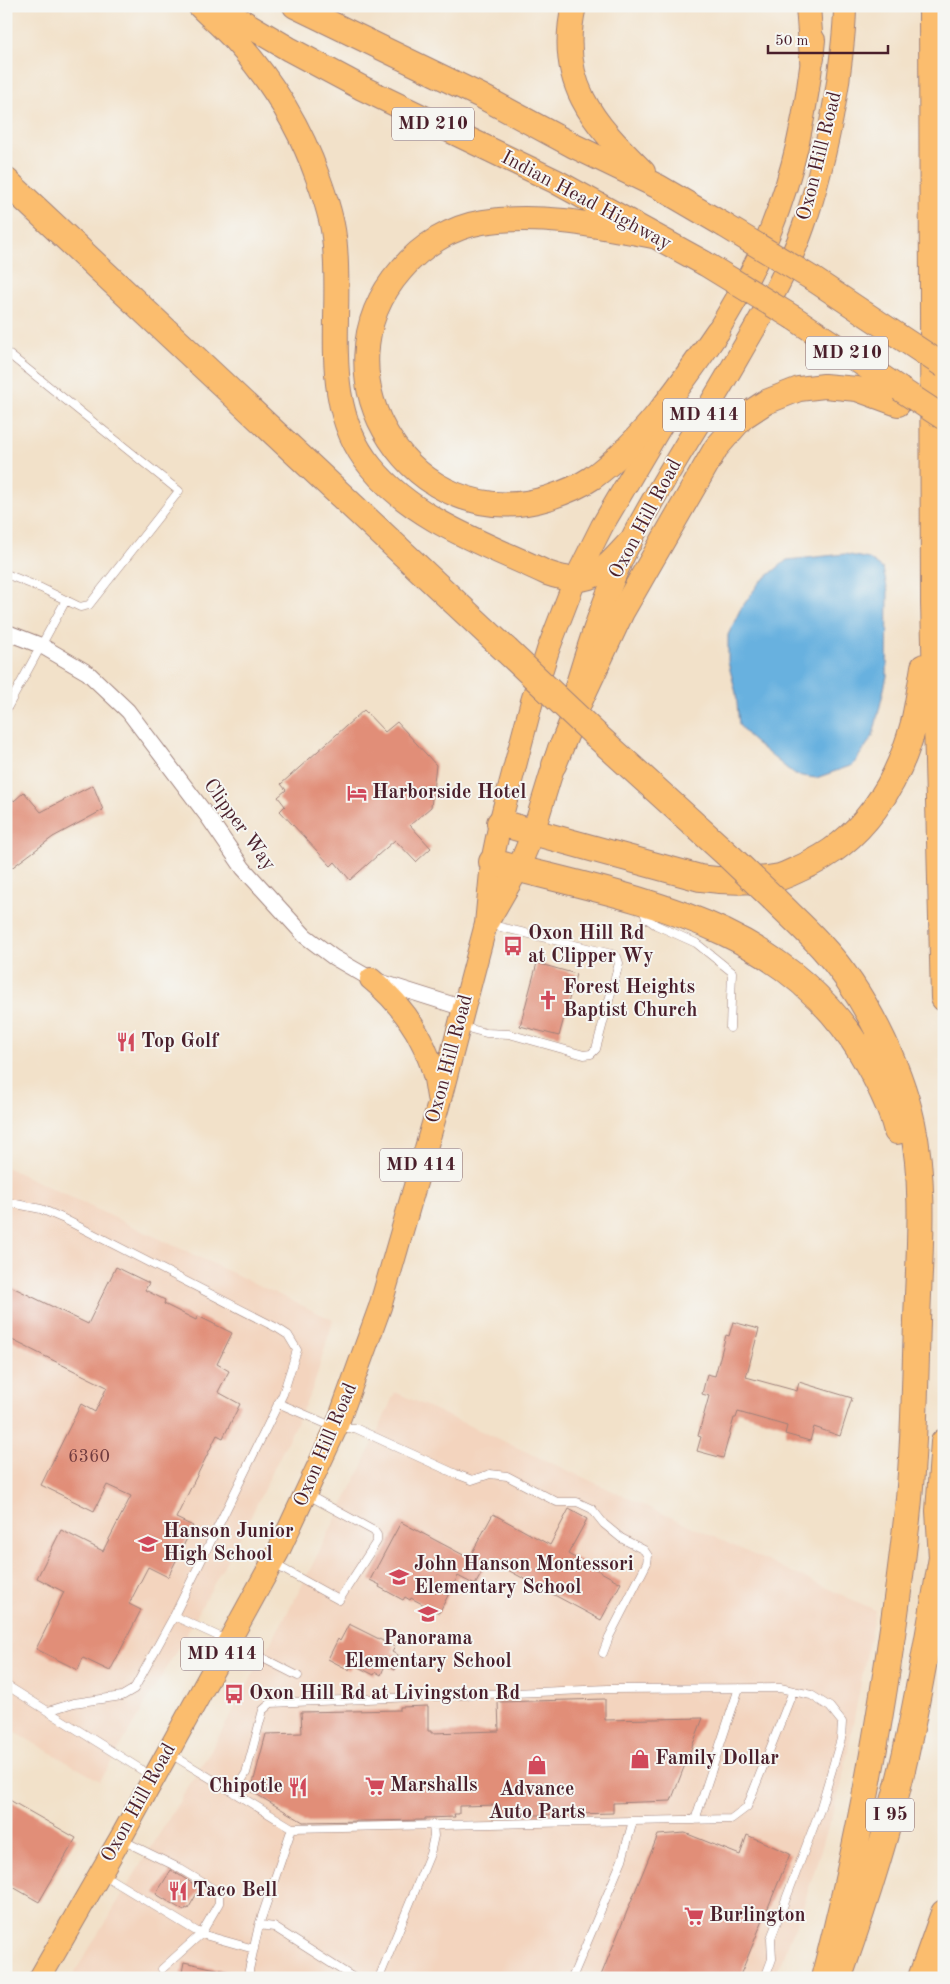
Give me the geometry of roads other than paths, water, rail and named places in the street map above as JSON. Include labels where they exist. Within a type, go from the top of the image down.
[{"type":"highway","points":[[200,6],[235,39],[263,74],[289,113],[307,148],[323,192],[334,235],[337,279],[336,368],[340,403],[352,438],[369,466],[386,485],[412,506],[447,526],[547,573],[575,580],[590,578],[607,566],[630,542]]},
{"type":"highway","name":"Indian Head Highway","points":[[216,6],[289,49],[354,84],[462,138],[555,181],[704,263],[794,318],[899,396],[944,418]]},
{"type":"highway","name":"MD 210","points":[[295,6],[480,96],[574,146],[658,187],[813,280],[944,366]]},
{"type":"highway","points":[[574,6],[571,19],[570,51],[573,77],[583,101],[596,123],[616,146],[658,187]]},
{"type":"highway","points":[[808,6],[812,59]]},
{"type":"highway","points":[[932,6],[934,604],[944,998]]},
{"type":"highway","points":[[6,181],[597,736],[730,857],[823,947],[846,977],[872,1019],[894,1067],[912,1122],[920,1173],[915,1405],[907,1517],[891,1638],[859,1831],[824,1978]]},
{"type":"highway","points":[[652,236],[582,223],[521,217],[480,222],[447,233],[413,256],[390,281],[374,310],[366,346],[367,381],[376,412],[390,442],[414,469],[439,487],[470,499],[498,505],[529,504],[564,493],[592,478],[625,449],[666,401],[718,331]]},
{"type":"highway","points":[[554,765],[578,706],[622,612],[716,448],[743,417],[766,402],[799,389],[824,386],[899,396],[944,426]]},
{"type":"highway","points":[[500,823],[675,872],[700,878],[731,882],[781,876],[813,863],[841,846],[864,822],[884,795],[902,760],[914,723],[934,604]]},
{"type":"highway","points":[[492,862],[640,900],[695,919],[727,933],[758,950],[792,974],[821,1000],[850,1034],[876,1078],[895,1123],[907,1174],[919,1265]]},
{"type":"highway","name":"I 95","points":[[839,1978],[884,1839],[906,1754],[927,1649],[943,1552],[938,1511],[944,1442]]},
{"type":"highway","points":[[921,1978],[944,1913]]},
{"type":"main road","name":"MD 414","points":[[812,59],[816,6]]},
{"type":"main road","name":"Oxon Hill Road","points":[[486,924],[518,869],[534,833],[588,646],[603,604],[630,542],[765,310],[793,251],[806,218],[817,183],[832,118],[845,6]]},
{"type":"main road","name":"Oxon Hill Road","points":[[40,1978],[120,1839],[272,1563],[336,1428],[380,1307],[439,1102],[486,924],[492,862],[500,823],[532,701],[548,650],[575,580],[602,526],[754,267],[779,207],[798,139],[812,59]]},
{"type":"main road","points":[[371,979],[400,1007],[413,1025],[433,1070],[439,1102]]},
{"type":"street","name":"Clipper Way","points":[[6,632],[42,646],[88,674],[128,711],[208,816],[243,868],[305,936],[333,957],[371,979],[461,1016]]},
{"type":"lane","points":[[6,352],[179,491],[88,605],[80,607],[6,574]]},
{"type":"lane","points":[[6,710],[66,600]]},
{"type":"lane","points":[[640,900],[646,918],[656,925],[696,942],[732,972],[730,1028]]},
{"type":"lane","points":[[461,1016],[486,1033],[509,1034],[584,1055],[591,1054],[596,1049],[599,1039],[619,962],[617,957],[612,954],[486,924]]},
{"type":"lane","points":[[6,1202],[41,1209],[62,1218],[278,1328],[288,1335],[297,1350],[278,1403],[174,1616],[134,1689],[122,1696],[74,1703],[48,1711]]},
{"type":"lane","points":[[278,1403],[336,1428],[355,1428],[472,1480],[490,1474],[506,1476],[557,1502],[577,1502],[592,1510],[604,1524],[621,1538],[644,1550],[648,1556],[647,1563],[609,1637],[603,1653]]},
{"type":"lane","points":[[272,1563],[339,1600],[377,1541],[377,1535],[374,1531],[306,1494]]},
{"type":"lane","points":[[174,1616],[298,1676]]},
{"type":"lane","points":[[6,1685],[154,1777]]},
{"type":"lane","points":[[234,1793],[246,1773],[263,1710],[271,1703],[608,1688],[780,1688],[810,1695],[830,1707],[842,1722],[841,1739],[820,1810],[772,1938],[772,1959],[765,1978]]},
{"type":"lane","points":[[695,1820],[739,1688]]},
{"type":"lane","points":[[167,1752],[292,1828],[731,1819],[747,1807],[793,1691]]},
{"type":"lane","points":[[572,1978],[622,1860],[633,1821]]},
{"type":"lane","points":[[379,1978],[430,1854],[434,1836],[433,1825]]},
{"type":"lane","points":[[249,1978],[259,1925],[292,1828]]},
{"type":"lane","points":[[120,1839],[215,1890],[220,1903],[201,1934],[162,1969]]},
{"type":"lane","points":[[100,1873],[201,1934],[254,1949]]},
{"type":"lane","points":[[259,1925],[274,1927],[354,1978]]},
{"type":"water","points":[[845,554],[869,559],[883,569],[888,592],[887,676],[873,736],[853,765],[816,778],[795,775],[752,740],[739,725],[736,693],[728,662],[728,635],[740,610],[759,583],[787,560]]},
{"type":"place","name":"Harborside Hotel","points":[[357,793]]},
{"type":"place","name":"Oxon Hill Rd at Clipper Wy","points":[[513,946]]},
{"type":"place","name":"Forest Heights Baptist Church","points":[[548,1000]]},
{"type":"place","name":"Top Golf","points":[[126,1042]]},
{"type":"place","name":"Hanson Junior High School","points":[[148,1544]]},
{"type":"place","name":"John Hanson Montessori Elementary School","points":[[399,1577]]},
{"type":"place","name":"Panorama Elementary School","points":[[428,1614]]},
{"type":"place","name":"Oxon Hill Rd at Livingston Rd","points":[[234,1694]]},
{"type":"place","name":"Family Dollar","points":[[640,1759]]},
{"type":"place","name":"Advance Auto Parts","points":[[537,1765]]},
{"type":"place","name":"Marshalls","points":[[375,1786]]},
{"type":"place","name":"Chipotle","points":[[298,1787]]},
{"type":"place","name":"Taco Bell","points":[[178,1891]]},
{"type":"place","name":"Burlington","points":[[694,1916]]}]
